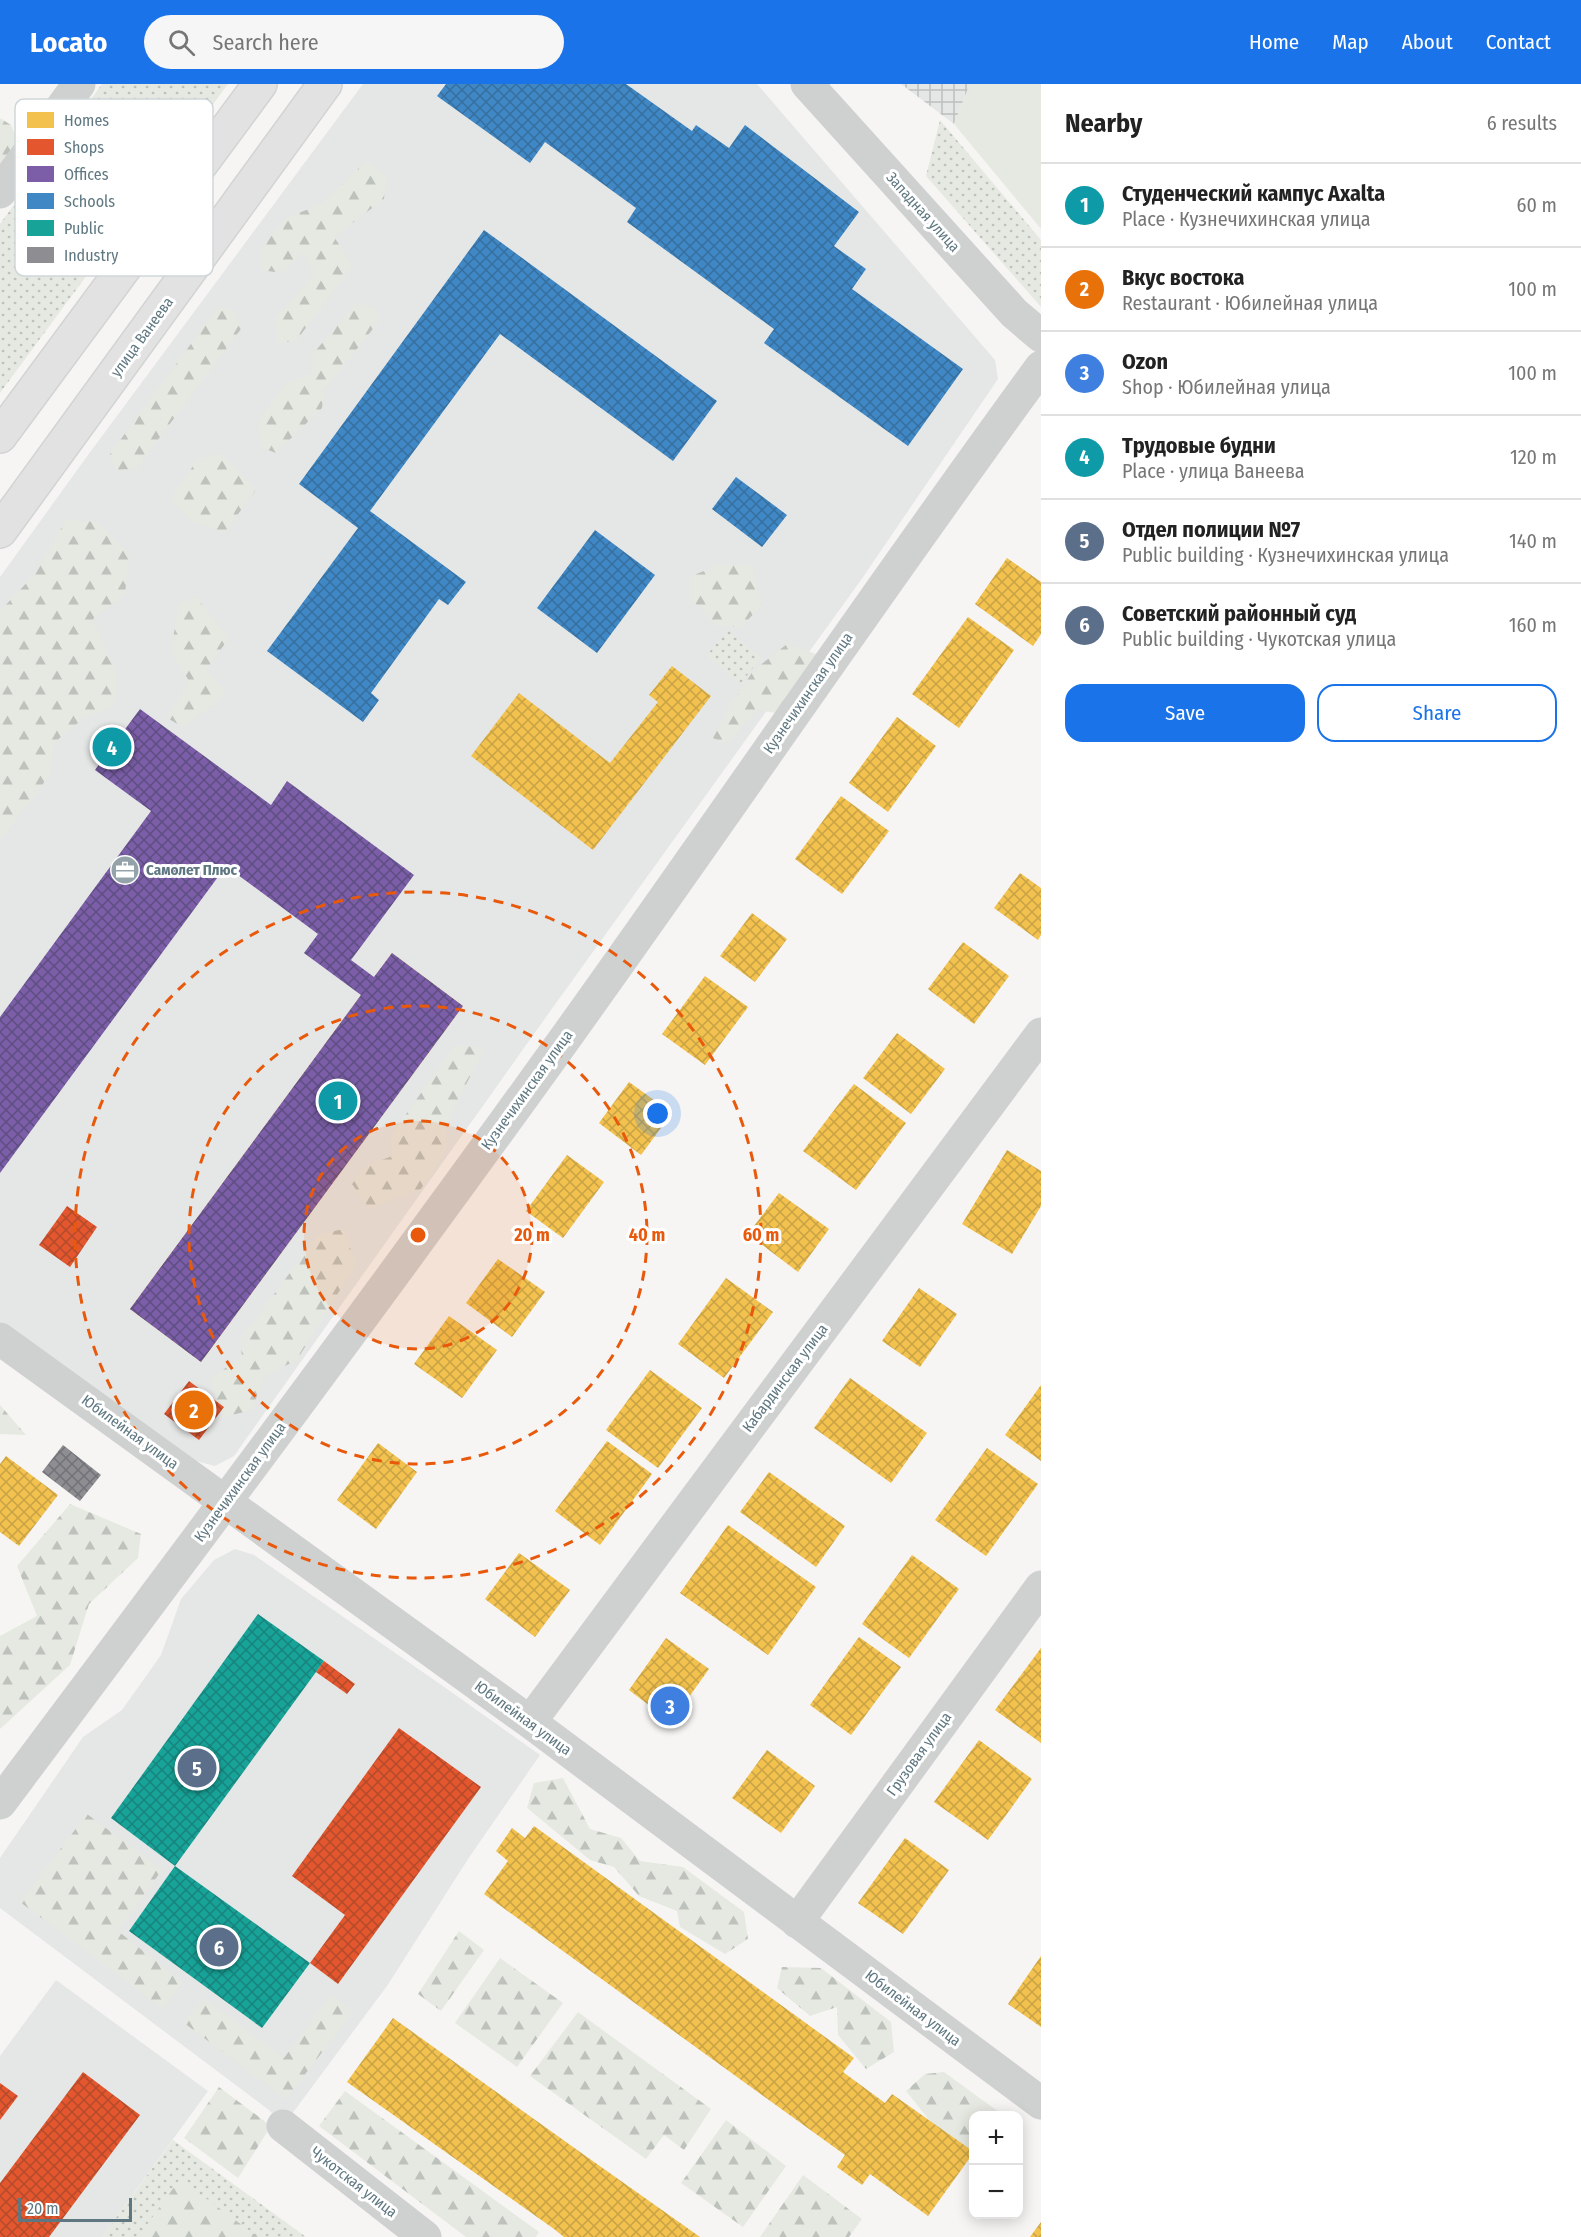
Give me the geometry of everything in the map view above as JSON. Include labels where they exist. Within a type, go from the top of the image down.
[{"type":"main road","points":[[213,148],[260,84]]},
{"type":"main road","name":"улица Ванеева","points":[[213,238],[325,84]]},
{"type":"main road","points":[[0,436],[118,276]]},
{"type":"main road","name":"улица Ванеева","points":[[0,531],[185,276]]},
{"type":"street","points":[[68,99],[79,84]]},
{"type":"street","name":"Западная улица","points":[[807,84],[1014,313],[1041,336]]},
{"type":"street","points":[[0,192],[15,171]]},
{"type":"street","name":"Кузнечихинская улица","points":[[0,1803],[552,1058],[940,505],[1041,367]]},
{"type":"street","name":"Кабардинская улица","points":[[530,1722],[1041,1034]]},
{"type":"street","name":"Юбилейная улица","points":[[0,1339],[530,1722],[1041,2103]]},
{"type":"street","name":"Грузовая улица","points":[[797,1922],[1041,1587]]},
{"type":"street","name":"Чукотская улица","points":[[283,2126],[425,2237]]},
{"type":"shaded area","points":[[363,84],[757,84],[995,360],[998,379],[861,580],[546,1017],[234,1456],[215,1466],[196,1461],[0,1322],[0,577]]},
{"type":"shaded area","points":[[901,84],[970,84],[954,124]]},
{"type":"shaded area","points":[[235,1549],[254,1555],[540,1755],[470,1856],[387,1986],[283,2126],[269,2110],[0,1908],[0,1858],[83,1737],[122,1710],[161,1655],[181,1599],[214,1560]]},
{"type":"shaded area","points":[[56,1980],[208,2091],[102,2237],[0,2237],[0,2056]]},
{"type":"green space","points":[[102,84],[228,84],[213,104],[213,99],[91,99]]},
{"type":"green space","points":[[970,84],[1041,84],[1041,229],[954,124]]},
{"type":"green space","points":[[0,118],[11,125],[15,135],[15,184],[0,203]]},
{"type":"green space","points":[[940,120],[1041,240],[1041,307],[926,176]]},
{"type":"green space","points":[[366,161],[386,177],[384,199],[334,237],[353,265],[296,341],[278,343],[275,319],[314,274],[303,252],[282,273],[261,270],[261,248],[288,217],[322,204]]},
{"type":"green space","points":[[15,203],[15,276],[86,276],[0,393],[0,224]]},
{"type":"green space","points":[[356,303],[374,307],[380,320],[324,390],[322,408],[276,453],[261,447],[258,421],[287,383],[312,373],[312,355]]},
{"type":"green space","points":[[218,307],[235,311],[241,329],[136,469],[116,470],[110,454]]},
{"type":"green space","points":[[221,454],[256,490],[224,533],[191,520],[170,499],[198,459]]},
{"type":"green space","points":[[66,520],[97,522],[129,554],[125,594],[93,619],[117,675],[114,707],[85,717],[55,742],[49,776],[0,840],[0,611],[35,574]]},
{"type":"green space","points":[[719,565],[751,565],[762,605],[741,627],[714,625],[701,608],[689,599],[689,577]]},
{"type":"green space","points":[[196,597],[229,638],[206,670],[226,692],[183,727],[167,718],[189,681],[171,651],[179,603]]},
{"type":"green space","points":[[728,630],[761,658],[740,684],[706,656]]},
{"type":"green space","points":[[787,644],[819,655],[782,714],[757,710],[726,744],[713,738],[753,671]]},
{"type":"green space","points":[[454,1046],[485,1047],[446,1124],[446,1149],[421,1189],[369,1208],[352,1184],[366,1166],[392,1156],[390,1137]]},
{"type":"green space","points":[[343,1229],[356,1264],[297,1360],[264,1376],[252,1410],[224,1417],[209,1380],[242,1356],[240,1340],[318,1235]]},
{"type":"green space","points":[[0,1405],[26,1435],[0,1434]]},
{"type":"green space","points":[[70,1504],[141,1534],[138,1558],[89,1604],[70,1665],[0,1729],[0,1636],[37,1616],[17,1566]]},
{"type":"green space","points":[[563,1778],[590,1829],[621,1838],[640,1861],[683,1867],[744,1912],[748,1939],[725,1954],[680,1927],[677,1911],[639,1896],[614,1867],[590,1860],[527,1808],[534,1783]]},
{"type":"green space","points":[[87,1814],[162,1870],[118,1931],[182,1982],[163,2009],[20,1902]]},
{"type":"green space","points":[[459,1931],[484,1950],[441,2011],[418,1994]]},
{"type":"green space","points":[[500,1958],[563,2003],[517,2067],[455,2023]]},
{"type":"green space","points":[[782,1967],[821,1968],[891,2022],[894,2052],[866,2069],[838,2035],[837,2007],[810,2016],[777,1988]]},
{"type":"green space","points":[[331,1995],[354,2011],[286,2099],[184,2023],[204,1998],[284,2058]]},
{"type":"green space","points":[[578,2012],[711,2109],[684,2150],[664,2135],[646,2159],[530,2076]]},
{"type":"green space","points":[[944,2072],[998,2111],[969,2111],[969,2155],[949,2145],[906,2091],[925,2074]]},
{"type":"green space","points":[[219,2087],[271,2126],[238,2178],[184,2138]]},
{"type":"green space","points":[[345,2091],[539,2232],[536,2237],[466,2237],[319,2126]]},
{"type":"green space","points":[[726,2120],[786,2166],[743,2227],[681,2183]]},
{"type":"green space","points":[[173,2140],[306,2237],[102,2237]]},
{"type":"green space","points":[[803,2175],[862,2219],[849,2237],[760,2237]]},
{"type":"green space","points":[[180,2179],[258,2237],[138,2237]]},
{"type":"building: Homes","points":[[1007,558],[1041,582],[1041,634],[1033,646],[975,604]]},
{"type":"building: Homes","points":[[968,617],[1014,650],[959,728],[912,694]]},
{"type":"building: Homes","points":[[672,666],[711,696],[593,850],[471,756],[519,693],[610,763],[658,702],[649,695]]},
{"type":"building: Homes","points":[[897,717],[936,746],[888,812],[849,783]]},
{"type":"building: Homes","points":[[841,796],[889,831],[842,894],[795,859]]},
{"type":"building: Homes","points":[[1020,873],[1041,888],[1041,935],[1038,940],[994,908]]},
{"type":"building: Homes","points":[[752,913],[787,939],[755,982],[720,956]]},
{"type":"building: Homes","points":[[963,942],[1009,976],[974,1024],[928,989]]},
{"type":"building: Homes","points":[[392,953],[463,1006],[201,1362],[130,1309]]},
{"type":"building: Homes","points":[[705,976],[748,1007],[705,1065],[662,1034]]},
{"type":"building: Homes","points":[[897,1033],[945,1069],[911,1114],[863,1078]]},
{"type":"building: Homes","points":[[629,1082],[672,1113],[641,1155],[599,1123]]},
{"type":"building: Homes","points":[[854,1084],[906,1123],[856,1190],[803,1151]]},
{"type":"building: Homes","points":[[1007,1150],[1041,1171],[1041,1206],[1012,1254],[962,1224]]},
{"type":"building: Homes","points":[[567,1155],[604,1182],[563,1238],[526,1211]]},
{"type":"building: Homes","points":[[779,1193],[829,1229],[798,1272],[748,1234]]},
{"type":"building: Homes","points":[[498,1259],[545,1292],[512,1337],[466,1303]]},
{"type":"building: Homes","points":[[726,1278],[773,1312],[724,1378],[678,1344]]},
{"type":"building: Homes","points":[[919,1288],[957,1314],[920,1367],[882,1341]]},
{"type":"building: Homes","points":[[449,1316],[497,1350],[462,1398],[414,1364]]},
{"type":"building: Homes","points":[[650,1370],[702,1408],[658,1468],[606,1430]]},
{"type":"building: Homes","points":[[850,1378],[927,1433],[891,1483],[814,1428]]},
{"type":"building: Homes","points":[[1041,1385],[1041,1461],[1005,1435]]},
{"type":"building: Homes","points":[[607,1441],[652,1474],[600,1545],[555,1511]]},
{"type":"building: Homes","points":[[378,1443],[417,1472],[376,1529],[337,1500]]},
{"type":"building: Homes","points":[[987,1448],[1038,1484],[986,1556],[935,1520]]},
{"type":"building: Homes","points":[[6,1456],[58,1495],[19,1546],[0,1532],[0,1464]]},
{"type":"building: Homes","points":[[769,1472],[845,1526],[816,1567],[740,1512]]},
{"type":"building: Homes","points":[[728,1525],[816,1587],[768,1655],[680,1593]]},
{"type":"building: Homes","points":[[519,1553],[570,1590],[535,1637],[485,1599]]},
{"type":"building: Homes","points":[[912,1555],[959,1589],[909,1658],[862,1624]]},
{"type":"building: Homes","points":[[859,1637],[901,1667],[851,1735],[810,1705]]},
{"type":"building: Homes","points":[[666,1638],[709,1669],[671,1722],[629,1690]]},
{"type":"building: Homes","points":[[1041,1648],[1041,1743],[995,1710]]},
{"type":"building: Homes","points":[[979,1740],[1032,1779],[988,1840],[934,1802]]},
{"type":"building: Homes","points":[[767,1750],[815,1786],[781,1833],[732,1798]]},
{"type":"building: Homes","points":[[534,1826],[854,2058],[843,2072],[885,2103],[892,2094],[969,2148],[969,2159],[928,2216],[870,2174],[862,2185],[837,2167],[845,2155],[484,1894],[508,1861],[496,1851],[512,1828],[525,1838]]},
{"type":"building: Homes","points":[[905,1838],[949,1870],[903,1934],[858,1903]]},
{"type":"building: Homes","points":[[1041,1956],[1041,2027],[1008,2004]]},
{"type":"building: Homes","points":[[393,2018],[700,2237],[564,2237],[347,2082]]},
{"type":"building: Homes","points":[[1041,2222],[1041,2237],[1030,2237]]},
{"type":"building: Shops","points":[[67,1206],[97,1227],[70,1267],[39,1245]]},
{"type":"building: Shops","points":[[189,1381],[224,1407],[199,1440],[164,1414]]},
{"type":"building: Shops","points":[[324,1661],[355,1684],[347,1694],[316,1672]]},
{"type":"building: Shops","points":[[399,1728],[481,1787],[338,1984],[310,1963],[345,1915],[292,1876]]},
{"type":"building: Shops","points":[[83,2072],[140,2115],[49,2237],[0,2237],[0,2183]]},
{"type":"building: Shops","points":[[0,2083],[18,2096],[0,2120]]},
{"type":"building: Offices","points":[[140,709],[271,805],[287,781],[414,875],[351,960],[374,977],[392,953],[463,1006],[201,1362],[130,1309],[361,995],[304,953],[318,934],[226,866],[0,1173],[0,1017],[151,811],[95,770]]},
{"type":"building: Schools","points":[[446,84],[626,84],[692,131],[696,125],[729,148],[745,125],[859,212],[834,246],[866,269],[852,289],[963,369],[908,446],[764,343],[774,329],[627,222],[636,208],[545,142],[530,163],[437,96]]},
{"type":"building: Schools","points":[[484,230],[717,401],[673,461],[500,334],[370,511],[466,582],[448,605],[439,599],[371,693],[379,700],[363,722],[267,651],[358,528],[299,484]]},
{"type":"building: Schools","points":[[736,477],[787,515],[762,547],[712,509]]},
{"type":"building: Schools","points":[[595,530],[655,575],[597,653],[537,608]]},
{"type":"building: Public","points":[[258,1614],[324,1661],[175,1866],[111,1818]]},
{"type":"building: Public","points":[[175,1866],[310,1963],[262,2028],[129,1931]]},
{"type":"building: Industry","points":[[63,1445],[101,1475],[80,1501],[42,1472]]},
{"type":"place","name":"Трудовые будни","points":[[112,747]]},
{"type":"place","name":"Самолет Плюс","points":[[125,870]]},
{"type":"place","name":"Студенческий кампус Axalta","points":[[338,1101]]},
{"type":"place","name":"Вкус востока","points":[[194,1410]]},
{"type":"place","name":"Ozon","points":[[670,1706]]},
{"type":"place","name":"Отдел полиции №7","points":[[197,1768]]},
{"type":"place","name":"Советский районный суд","points":[[219,1947]]}]
